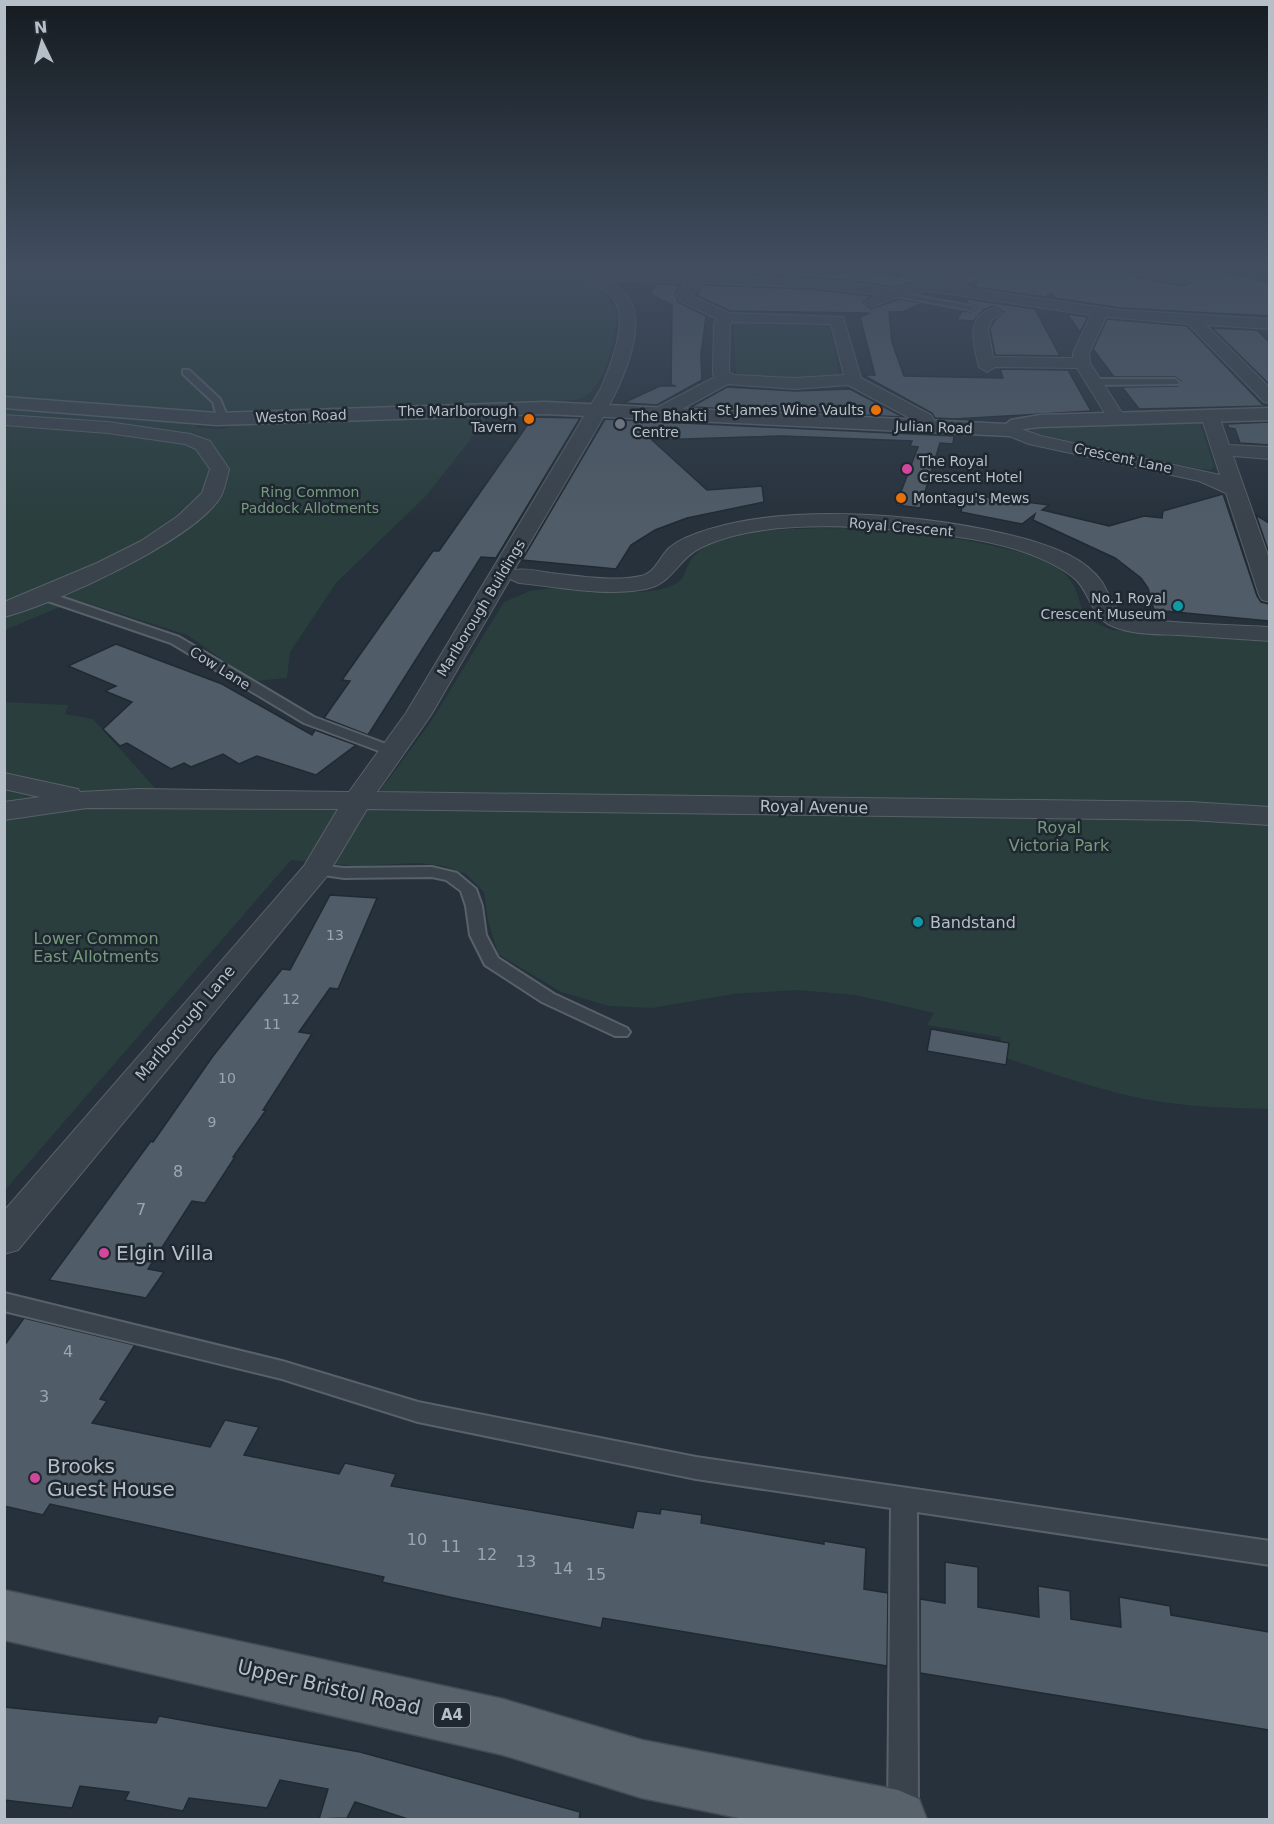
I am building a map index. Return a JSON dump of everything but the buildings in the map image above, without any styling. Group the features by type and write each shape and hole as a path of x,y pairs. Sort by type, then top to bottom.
{"main road":[{"name":"Upper Bristol Road","path":"4,1615 503,1727 642,1769 900,1820"}],"street":[{"name":"Marlborough Buildings","path":"357,801 418,715 597,411 619,365 621,355"},
{"path":"721,355 721,374 726,378 830,383 852,380 925,419 928,426"},
{"path":"852,355 854,378 852,380"},
{"path":"984,355 987,364 1082,363"},
{"path":"1081,355 1082,363 1117,419"},
{"path":"1222,355 1269,411"},
{"path":"662,415 664,411 726,378"},
{"name":"Weston Road","path":"4,402 220,419 512,408 597,411"},
{"name":"Julian Road","path":"597,411 1010,430 1018,424 1027,422 1210,416 1269,411"},
{"path":"1210,416 1269,595"},
{"path":"193,440 220,419"},
{"path":"4,420 140,432 193,440 207,450 219,466 219,480 198,509 149,546 112,566 4,610"},
{"name":"Crescent Lane","path":"1010,430 1036,440 1204,476 1220,481 1235,490"},
{"path":"1222,450 1269,453"},
{"path":"1244,519 1269,521"},
{"name":"Royal Crescent","path":"519,576 636,584 657,579 684,547 722,533 803,523 901,524 969,534 1053,556 1081,572 1091,581 1101,605 1110,616 1132,624 1269,634"},
{"path":"4,781 87,799"},
{"path":"4,812 87,799"},
{"name":"Royal Avenue","path":"87,799 1190,811 1269,816"},
{"name":"Marlborough Lane","path":"4,1239 316,870 357,801"}],"lane":[{"path":"186,372 217,401 221,413 220,419"},
{"path":"1093,382 1174,381"},
{"name":"Cow Lane","path":"43,595 175,640 309,720 392,751"},
{"path":"316,870 344,873 432,872 452,876 468,889 474,906 478,935 491,961 548,998 621,1032"},
{"path":"4,1302 282,1371 418,1412 696,1468 1269,1553"},
{"path":"900,1820 904,1499"}],"green space":[{"path":"5,355 609,355 606,367 594,388 586,396 576,400 308,413 221,413 5,396"},
{"path":"735,355 836,355 839,374 837,377 829,378 739,375 736,373"},
{"name":"Ring Common Paddock Allotments","path":"5,407 196,423 197,428 223,429 237,424 254,423 485,414 485,421 426,496 336,583 290,652 287,678 253,681 187,635 77,600 5,630"},
{"path":"1195,422 1200,424 1214,466 1211,470 1033,432 1033,429"},
{"name":"Royal Victoria Park","path":"821,528 887,530 930,535 973,541 1036,557 1052,564 1069,578 1083,610 1098,624 1113,630 1269,642 1269,1109 1175,1104 1109,1091 1006,1058 1000,1037 927,1025 934,1013 855,995 797,990 734,994 652,1008 609,1006 561,992 498,954 488,921 484,892 466,874 444,866 419,863 357,866 291,860 5,1190 5,702 69,705 65,714 93,719 155,788 377,795 430,723 504,602 530,591 552,588 643,592 660,589 677,583 684,575 691,559 712,543 758,531"}],"place":[{"name":"St James Wine Vaults","path":"876,410"},
{"name":"The Marlborough Tavern","path":"529,419"},
{"name":"The Bhakti Centre","path":"620,424"},
{"name":"The Royal Crescent Hotel","path":"907,469"},
{"name":"Montagu's Mews","path":"901,498"},
{"name":"No.1 Royal Crescent Museum","path":"1178,606"},
{"name":"Bandstand","path":"918,922"},
{"name":"Elgin Villa","path":"104,1253"},
{"name":"Brooks Guest House","path":"35,1478"}],"park label":[{"name":"Lower Common East Allotments","path":"96,947"}]}
